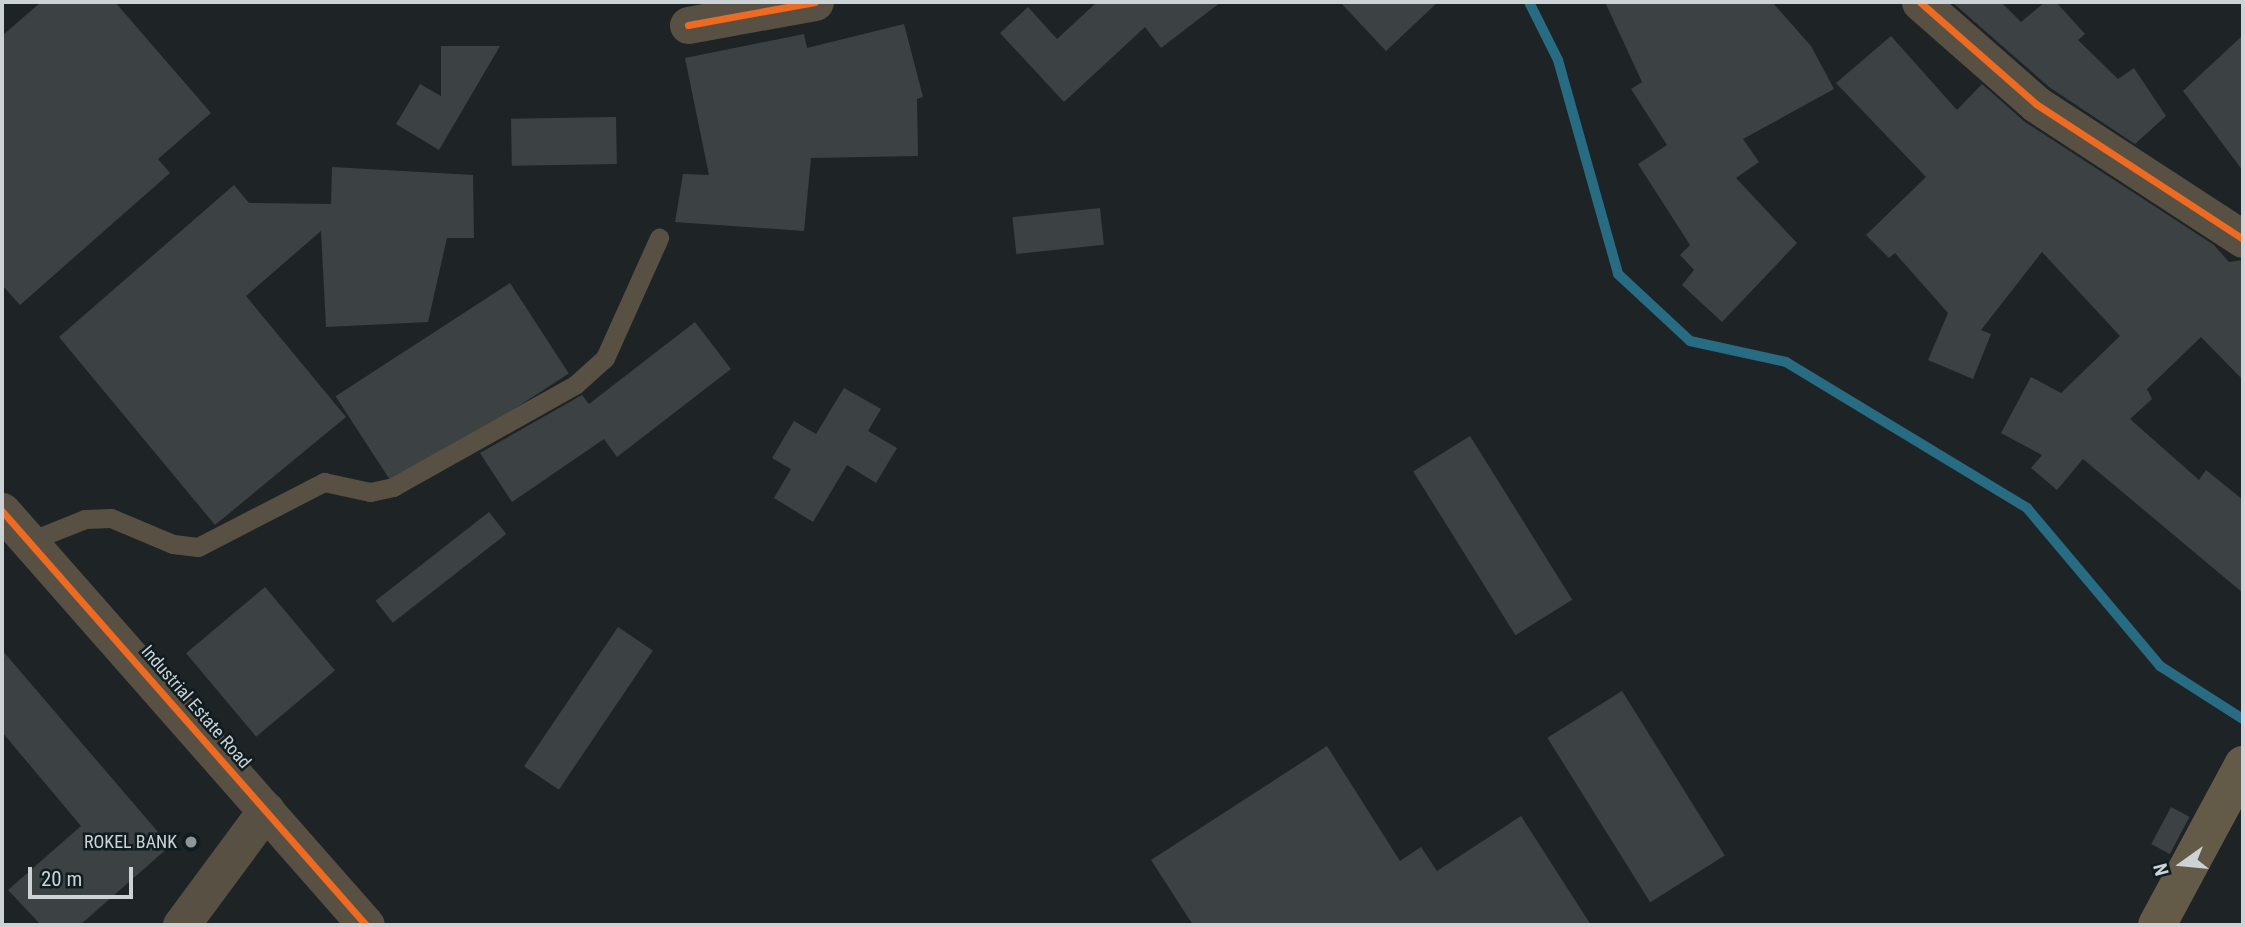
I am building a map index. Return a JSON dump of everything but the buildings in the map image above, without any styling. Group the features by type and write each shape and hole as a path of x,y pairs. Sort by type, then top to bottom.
{"main road":[{"path":"2157,925 2243,765"}],"street":[{"path":"688,25 815,2"},
{"path":"1920,2 2036,104 2243,239"},
{"name":"Industrial Estate Road","path":"2,511 366,925"},
{"path":"181,925 266,810"}],"lane":[{"path":"30,541 85,519 111,517 173,544 198,547 324,482 370,492 393,487 575,385 605,358 659,238"}],"waterway":[{"path":"1529,2 1558,60 1618,274 1690,341 1786,362 2027,508 2160,666 2243,719"}],"cycle path":[{"path":"688,25 815,2"},
{"path":"1920,2 2036,104 2243,239"},
{"path":"2,511 366,925"}],"place":[{"name":"ROKEL BANK","path":"191,842"}]}
